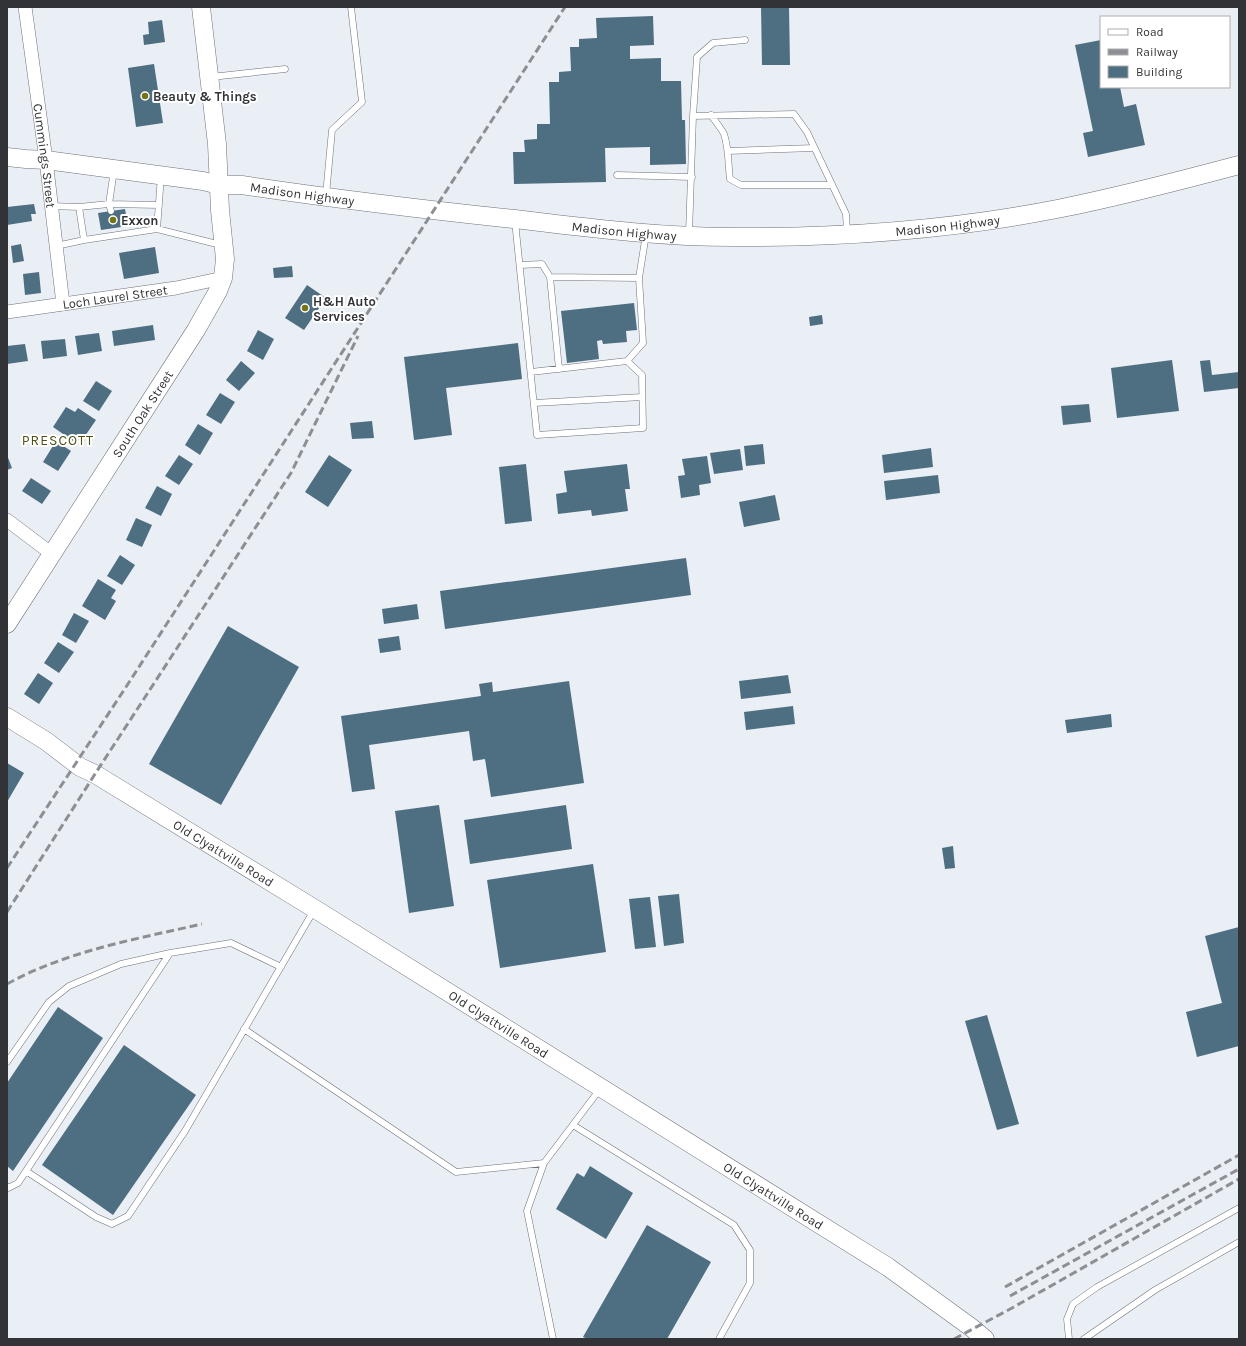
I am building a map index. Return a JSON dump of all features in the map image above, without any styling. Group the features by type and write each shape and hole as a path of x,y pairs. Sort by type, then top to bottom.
{"main road":[{"name":"South Oak Street","path":"7,624 196,330 218,291 223,278 225,268 224,245 217,144 201,7"},
{"name":"Madison Highway","path":"7,157 46,160 161,175 203,181 219,185 242,185 326,197 515,219 647,233 689,236 746,237 847,234 934,227 1055,209 1141,191 1239,165"},
{"name":"Old Clyattville Road","path":"7,717 46,741 80,767 95,774 315,909 888,1267 985,1339"}],"street":[{"name":"Cummings Street","path":"25,7 46,160 63,304"},
{"name":"Loch Laurel Street","path":"7,312 176,288 223,278"},
{"path":"7,520 52,554"}],"lane":[{"path":"326,197 332,130 362,102 351,7"},
{"path":"689,236 693,116 697,57 713,43 745,40"},
{"path":"209,78 285,69"},
{"path":"693,116 794,114 807,132 846,214 847,234"},
{"path":"711,115 724,133 728,151 730,180 741,186 832,184"},
{"path":"728,151 814,148"},
{"path":"111,211 109,204 114,169"},
{"path":"157,229 161,175"},
{"path":"617,175 692,177"},
{"path":"51,206 79,207 109,204 159,205"},
{"path":"79,207 84,240"},
{"path":"515,219 537,435 643,428 642,375 627,361"},
{"path":"114,228 116,235"},
{"path":"56,246 84,240 157,229 224,245"},
{"path":"531,372 627,361 643,343 639,278 647,233"},
{"path":"520,265 542,264 550,277 559,369"},
{"path":"550,277 639,278"},
{"path":"534,402 642,397"},
{"path":"26,1171 96,1217 112,1224 128,1216 185,1131 315,909"},
{"path":"7,1062 49,1002 69,986 121,964 170,953 231,943 281,967"},
{"path":"7,1187 8,1188 18,1183 170,953"},
{"path":"244,1030 456,1172 544,1163"},
{"path":"553,1339 526,1212 544,1163 601,1088"},
{"path":"572,1125 734,1225 750,1250 750,1283 719,1339"},
{"path":"1069,1339 1067,1319 1073,1304 1097,1287 1239,1208"},
{"path":"1084,1339 1155,1290 1239,1242"}],"building":[{"path":"761,7 789,7 790,65 762,65"},
{"path":"653,16 654,45 630,46 630,59 661,58 661,81 681,81 682,120 685,120 686,164 650,165 650,147 605,148 606,182 514,184 513,152 525,152 524,140 537,139 537,124 550,124 549,82 559,82 559,72 571,71 570,47 579,47 579,39 597,38 596,18"},
{"path":"162,20 165,42 144,45 143,35 149,34 148,22"},
{"path":"1100,40 1100,88 1120,88 1124,107 1136,104 1145,145 1088,157 1083,133 1093,131 1075,45"},
{"name":"Beauty & Things","path":"154,64 163,123 136,127 128,68"},
{"path":"34,204 36,214 31,214 32,221 7,225 7,207"},
{"name":"Exxon","path":"125,209 128,226 101,230 98,213"},
{"path":"21,244 24,261 13,263 11,246"},
{"path":"155,247 159,273 124,279 119,253"},
{"path":"292,266 293,277 274,278 273,268"},
{"path":"39,272 41,293 25,295 23,274"},
{"name":"H&H Auto Services","path":"307,285 326,298 304,330 285,318"},
{"path":"634,303 637,330 626,331 627,342 603,344 602,340 597,341 599,359 567,363 561,311"},
{"path":"822,315 823,324 810,326 809,317"},
{"path":"153,325 155,340 114,346 112,331"},
{"path":"258,330 274,339 263,360 247,351"},
{"path":"99,333 102,351 78,355 75,336"},
{"path":"65,339 67,356 43,359 41,341"},
{"path":"518,343 522,379 446,388 452,435 414,440 404,357"},
{"path":"25,344 28,361 7,364 7,346"},
{"path":"1172,360 1179,411 1117,418 1111,368"},
{"path":"1210,360 1212,375 1239,372 1239,388 1204,392 1200,361"},
{"path":"241,361 255,373 239,391 226,380"},
{"path":"96,381 112,391 99,411 83,401"},
{"path":"220,393 235,402 221,424 206,415"},
{"path":"1089,404 1091,422 1063,425 1061,406"},
{"path":"66,407 75,412 78,408 96,420 85,436 82,434 76,443 53,427"},
{"path":"372,421 374,438 352,439 350,423"},
{"path":"198,424 213,433 200,455 185,445"},
{"path":"56,441 71,451 58,471 43,462"},
{"path":"763,444 765,464 746,466 744,446"},
{"path":"931,448 933,467 884,473 882,455"},
{"path":"740,449 743,470 714,474 710,453"},
{"path":"7,455 12,468 7,470"},
{"path":"179,455 193,464 179,485 165,476"},
{"path":"329,455 352,470 328,507 305,492"},
{"path":"707,456 711,483 699,485 700,495 681,498 678,476 685,475 682,459"},
{"path":"526,464 532,521 505,524 499,467"},
{"path":"627,464 630,489 625,489 628,511 592,516 591,510 558,514 556,494 567,492 564,471"},
{"path":"938,475 940,493 886,500 884,481"},
{"path":"31,478 51,491 42,504 22,491"},
{"path":"157,486 172,494 161,516 145,508"},
{"path":"775,495 780,520 744,527 739,502"},
{"path":"136,518 152,525 142,547 126,540"},
{"path":"120,555 135,565 122,585 107,576"},
{"path":"686,558 691,595 445,629 440,591"},
{"path":"98,579 116,590 111,598 116,601 105,620 82,606"},
{"path":"417,604 419,619 384,624 382,609"},
{"path":"74,613 89,621 76,643 62,635"},
{"path":"228,626 299,667 221,805 149,764"},
{"path":"399,636 401,650 380,653 378,639"},
{"path":"58,642 74,652 59,673 44,663"},
{"path":"38,673 53,683 39,704 24,694"},
{"path":"788,675 791,693 741,699 739,681"},
{"path":"569,681 584,783 491,797 485,759 473,761 469,731 369,745 375,789 352,792 341,716 481,696 479,684 492,682 493,692"},
{"path":"793,706 795,724 746,730 744,712"},
{"path":"1111,714 1112,727 1067,733 1065,720"},
{"path":"7,763 24,773 7,802"},
{"path":"439,805 454,906 409,913 395,811"},
{"path":"566,805 572,849 470,864 464,820"},
{"path":"953,846 955,868 945,869 942,848"},
{"path":"593,864 606,952 500,968 487,880"},
{"path":"679,894 684,943 664,946 658,896"},
{"path":"650,897 656,947 635,949 629,899"},
{"path":"1239,927 1239,1046 1197,1057 1186,1012 1222,1003 1205,936"},
{"path":"58,1007 103,1038 13,1171 7,1166 7,1083"},
{"path":"987,1015 1019,1124 997,1130 965,1021"},
{"path":"124,1045 196,1095 113,1215 42,1165"},
{"path":"590,1166 633,1193 606,1239 556,1209 577,1173 584,1177"},
{"path":"647,1225 711,1262 667,1339 588,1339 583,1337"}],"railway":[{"path":"7,868 126,687 565,7"},
{"path":"7,912 291,473 358,336"},
{"path":"7,984 78,954 202,924"},
{"path":"1005,1287 1239,1155"},
{"path":"1010,1296 1239,1169"},
{"path":"954,1339 1012,1308 1239,1179"}],"place":[{"name":"Beauty & Things","path":"145,96"},
{"name":"Exxon","path":"113,220"},
{"name":"H&H Auto Services","path":"305,308"}],"district":[{"name":"PRESCOTT","path":"58,440"}]}
